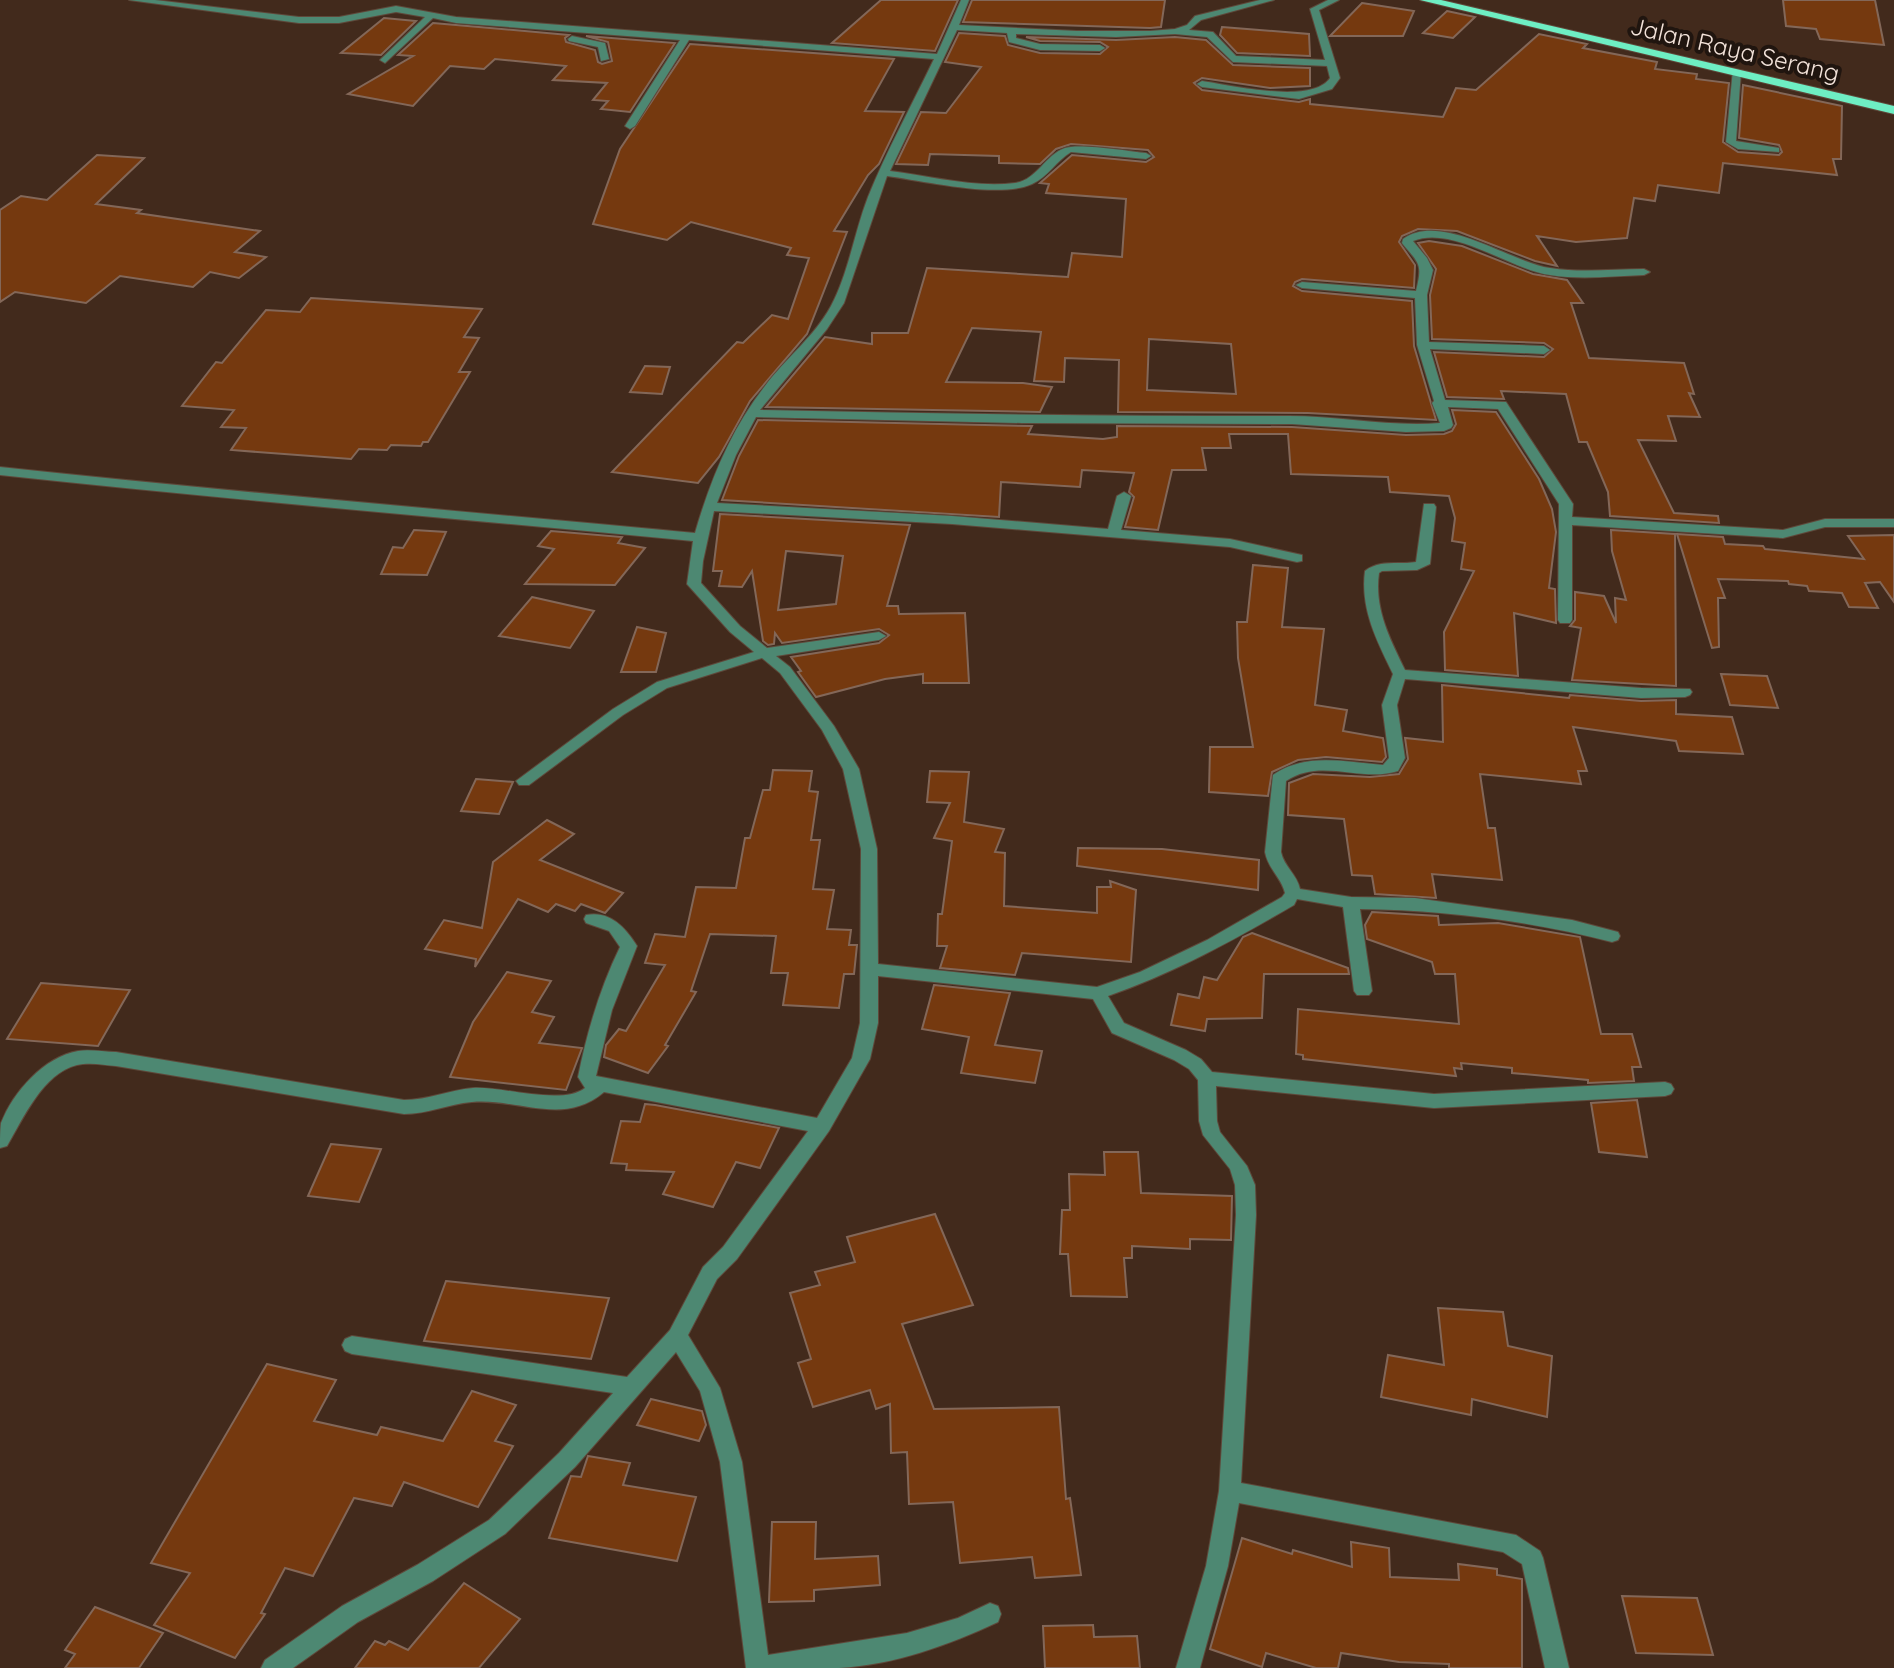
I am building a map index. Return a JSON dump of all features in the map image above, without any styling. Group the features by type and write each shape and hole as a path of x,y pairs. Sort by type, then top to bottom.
{"highway":[{"name":"Jalan Raya Serang","path":"1426,0 1894,110"}],"street":[{"path":"133,0 299,20 339,20 396,9 430,17 941,57"},
{"path":"273,1668 350,1614 425,1573 497,1527 567,1460 677,1336 710,1273 730,1253 822,1126 861,1059 869,1023 869,849 851,769 820,717 785,670 735,629 694,584 694,556 738,437 790,362 828,322 857,256 873,198 965,0"},
{"path":"1164,32 1190,27 1198,18 1270,0"},
{"path":"1202,84 1299,96 1329,87 1335,78 1314,9 1335,0"},
{"path":"385,60 430,17"},
{"path":"954,27 1011,32 1210,34 1233,59 1332,63"},
{"path":"566,28 558,36 596,42 602,45 604,59"},
{"path":"1011,32 1012,40 1025,45 1100,48"},
{"path":"630,126 686,38"},
{"path":"1736,71 1731,142 1738,146 1775,150"},
{"path":"884,173 984,185 1021,185 1031,182 1061,153 1070,149 1146,156"},
{"path":"752,413 909,418 1297,420 1444,427 1447,425 1423,345 1421,295 1427,270 1422,258 1407,243 1415,234 1499,253 1540,270 1644,272"},
{"path":"1302,285 1421,295"},
{"path":"1423,345 1544,350"},
{"path":"1438,403 1493,404 1506,409 1566,504 1565,620"},
{"path":"0,471 219,495 430,511 700,538"},
{"path":"1113,535 1124,496"},
{"path":"710,507 952,520 1230,543 1297,558"},
{"path":"1400,674 1379,630 1369,584 1372,571 1380,566 1417,568 1423,564 1429,507"},
{"path":"1566,521 1783,534 1825,523 1894,523"},
{"path":"524,781 618,712 662,685 764,653 879,636"},
{"path":"1400,674 1641,693 1685,692"},
{"path":"867,969 1098,993 1146,976 1213,944 1288,901 1293,893 1290,880 1275,864 1273,852 1278,779 1289,768 1312,765 1384,770 1393,767 1397,758 1388,702 1390,689 1400,674"},
{"path":"1293,893 1351,903 1415,904 1572,926 1612,936"},
{"path":"1351,903 1363,991"},
{"path":"592,919 615,927 629,946 596,1032 587,1077 589,1082 822,1126"},
{"path":"1098,993 1118,1028 1180,1055 1195,1064 1207,1078 1208,1121 1212,1135 1238,1166 1245,1185 1230,1491 1217,1566 1188,1668"},
{"path":"0,1141 7,1120 51,1069 78,1058 116,1059 404,1107 424,1107 472,1095 571,1103 586,1097 599,1086"},
{"path":"1207,1078 1434,1101 1665,1089"},
{"path":"677,1336 710,1388 731,1462 758,1668 930,1641 958,1632 990,1614"},
{"path":"352,1345 633,1387"},
{"path":"1230,1491 1508,1542 1532,1558 1557,1668"}],"building":[{"path":"881,0 958,0 935,51 832,43"},
{"path":"972,0 1165,0 1161,27 1150,28 963,22"},
{"path":"1783,0 1875,0 1884,45 1820,39 1816,29 1786,26"},
{"path":"1362,3 1414,11 1403,36 1330,36"},
{"path":"1447,11 1475,17 1453,38 1423,33"},
{"path":"384,18 416,21 381,55 341,53"},
{"path":"433,23 569,35 565,38 566,42 595,50 598,62 602,64 612,61 608,42 586,36 675,43 630,112 601,109 608,101 593,100 607,83 553,80 566,66 495,59 484,69 450,66 413,106 348,94 413,56 398,55"},
{"path":"1222,27 1309,34 1310,56 1237,53 1220,35"},
{"path":"959,33 1005,36 1008,45 1040,53 1100,54 1108,47 1100,42 1040,41 1026,37 1116,40 1175,37 1206,40 1233,65 1310,68 1310,86 1270,88 1202,78 1194,83 1202,90 1299,102 1310,99 1310,104 1443,117 1456,88 1476,90 1539,34 1587,44 1583,48 1657,62 1655,69 1697,74 1696,79 1729,83 1723,142 1738,152 1779,155 1782,152 1779,145 1739,138 1743,85 1842,106 1841,159 1833,159 1837,175 1723,163 1719,193 1658,185 1655,201 1634,198 1627,238 1576,242 1537,236 1557,266 1535,261 1457,231 1418,229 1402,236 1399,242 1415,265 1414,288 1302,279 1295,282 1293,286 1302,291 1412,301 1414,346 1436,420 1308,413 1118,412 1119,360 1065,358 1064,382 1034,381 1041,332 972,328 946,382 1023,383 1052,387 1040,412 766,407 825,337 872,344 872,333 908,333 927,268 1068,277 1072,253 1122,257 1126,199 1046,193 1049,184 1040,183 1072,155 1146,162 1154,157 1148,150 1071,144 1056,149 1040,164 999,163 999,156 930,154 928,165 896,164 921,112 946,113 981,67 945,62","holes":["1149,339 1231,344 1236,394 1147,390"]},
{"path":"690,44 894,59 865,111 904,112 879,164 868,175 834,231 847,232 807,334 750,401 719,457 698,483 612,472 737,342 743,343 772,315 788,319 809,258 787,255 791,248 691,222 667,240 593,224 620,149"},
{"path":"97,155 144,158 96,204 260,231 235,252 266,257 239,278 210,272 193,287 120,276 86,303 15,292 0,302 0,210 21,196 47,200"},
{"path":"1429,241 1462,246 1533,274 1567,280 1583,303 1571,303 1589,358 1684,363 1694,394 1689,393 1700,417 1668,416 1676,441 1638,440 1674,513 1718,516 1719,523 1610,516 1608,492 1587,442 1579,442 1566,394 1501,391 1504,399 1447,397 1434,352 1544,357 1553,349 1544,343 1432,339 1430,295 1436,269 1418,243"},
{"path":"311,298 482,309 464,337 479,338 459,372 470,372 428,442 423,442 421,446 391,445 387,450 359,449 351,459 231,450 246,428 221,427 234,410 182,406 216,362 222,363 266,310 300,312"},
{"path":"645,366 670,367 662,394 630,392"},
{"path":"1452,410 1496,412 1539,479 1552,509 1556,532 1549,588 1555,589 1556,623 1514,613 1518,676 1445,670 1444,632 1474,571 1461,569 1465,543 1452,541 1455,518 1449,496 1390,492 1388,477 1291,474 1288,434 1229,434 1231,448 1202,448 1206,470 1172,470 1158,530 1125,527 1134,497 1129,492 1134,473 1082,470 1080,487 1001,482 999,517 722,500 739,456 758,420 1032,426 1028,434 1103,439 1117,437 1117,426 1292,427 1406,435 1452,431 1456,424"},
{"path":"720,514 910,525 887,606 898,606 899,614 965,613 969,683 923,683 923,674 885,679 816,697 791,657 879,643 889,635 879,629 782,643 775,633 774,644 768,645 763,641 752,571 742,587 719,586 722,571 713,571","holes":["786,551 843,556 836,604 778,610"]},
{"path":"414,530 446,532 427,575 381,574 393,547 403,548"},
{"path":"1611,530 1675,534 1676,686 1572,680 1581,628 1570,626 1575,620 1575,592 1604,596 1616,623 1615,598 1626,600 1612,551"},
{"path":"551,531 622,537 618,543 645,548 615,585 525,584 554,549 538,546"},
{"path":"1677,534 1723,537 1725,544 1864,559 1848,536 1894,535 1894,602 1880,582 1865,583 1878,608 1849,607 1842,593 1809,591 1807,586 1789,584 1788,581 1718,579 1725,598 1718,598 1719,647 1712,648"},
{"path":"1253,565 1288,568 1282,627 1324,629 1315,705 1347,710 1343,731 1383,738 1386,757 1382,762 1326,757 1298,760 1272,772 1268,796 1209,792 1210,747 1253,747 1238,658 1237,622 1247,622"},
{"path":"532,597 594,611 570,648 499,636"},
{"path":"637,627 666,633 656,672 621,672"},
{"path":"1721,674 1767,676 1778,708 1730,705"},
{"path":"1442,685 1569,698 1570,695 1641,701 1676,700 1676,714 1732,717 1743,754 1679,751 1676,741 1573,727 1587,771 1578,771 1581,784 1480,774 1488,828 1495,828 1502,880 1432,874 1436,898 1375,894 1372,876 1352,875 1344,819 1288,815 1289,783 1313,774 1370,777 1399,774 1408,759 1405,738 1443,742"},
{"path":"773,770 812,771 809,791 818,792 811,840 820,840 813,889 834,890 827,929 851,930 849,945 857,945 854,974 844,974 839,1008 783,1005 788,973 771,973 776,936 710,934 691,991 696,992 665,1045 668,1046 648,1073 604,1057 606,1045 619,1029 626,1031 665,965 645,963 655,934 685,937 696,887 736,888 745,838 750,838 763,790 770,790"},
{"path":"930,771 969,772 964,822 1004,829 995,852 1005,853 1004,906 1097,913 1097,887 1111,887 1110,881 1136,890 1131,962 1022,953 1015,975 940,968 947,946 937,946 938,914 942,914 952,841 934,838 950,803 927,802"},
{"path":"476,779 513,782 499,814 461,811"},
{"path":"547,820 574,834 540,860 623,893 605,913 581,904 575,911 556,904 548,912 518,899 475,967 476,959 425,949 444,920 482,928 493,862"},
{"path":"1078,848 1162,849 1259,860 1258,890 1077,866"},
{"path":"1372,912 1438,916 1439,925 1498,923 1580,937 1601,1034 1632,1034 1641,1067 1632,1067 1634,1081 1588,1083 1588,1080 1512,1073 1512,1068 1461,1063 1462,1069 1454,1068 1456,1076 1303,1059 1303,1055 1296,1054 1298,1009 1459,1024 1455,974 1435,974 1432,962 1367,939 1365,925"},
{"path":"1252,933 1348,968 1349,974 1264,974 1262,1018 1207,1019 1205,1031 1171,1025 1178,994 1199,998 1204,977 1217,980 1243,937"},
{"path":"507,972 551,981 532,1012 554,1017 539,1043 582,1048 566,1090 450,1077 473,1022"},
{"path":"41,983 130,990 98,1046 7,1039"},
{"path":"934,985 1010,993 995,1045 1042,1051 1035,1083 961,1073 969,1037 922,1029"},
{"path":"1637,1100 1647,1157 1599,1152 1591,1103"},
{"path":"645,1104 779,1128 760,1168 736,1162 713,1207 663,1194 674,1172 626,1170 627,1164 611,1163 621,1121 640,1122"},
{"path":"331,1144 381,1149 359,1202 308,1196"},
{"path":"1104,1152 1138,1152 1141,1193 1232,1196 1231,1240 1190,1239 1190,1249 1132,1246 1132,1258 1124,1258 1127,1297 1071,1296 1068,1254 1060,1254 1062,1210 1070,1210 1069,1174 1105,1175"},
{"path":"935,1214 973,1305 902,1324 934,1409 1059,1407 1066,1499 1070,1498 1081,1575 1035,1578 1032,1557 960,1563 953,1502 909,1504 907,1452 891,1453 890,1404 876,1409 870,1390 813,1407 798,1363 811,1359 790,1293 820,1285 815,1272 855,1262 847,1237"},
{"path":"446,1281 609,1298 591,1359 424,1341"},
{"path":"1438,1308 1503,1312 1508,1346 1552,1356 1547,1417 1472,1399 1471,1415 1381,1397 1388,1355 1444,1365"},
{"path":"267,1364 336,1380 314,1421 377,1435 381,1427 443,1441 472,1391 516,1405 495,1441 513,1446 478,1507 404,1482 392,1506 354,1498 313,1576 285,1568 261,1613 265,1614 235,1658 154,1625 190,1573 151,1563"},
{"path":"651,1399 702,1411 706,1425 699,1441 637,1425"},
{"path":"588,1456 630,1463 623,1485 696,1497 677,1561 549,1538 571,1476 581,1477"},
{"path":"772,1522 816,1522 815,1559 878,1556 880,1585 814,1590 814,1601 769,1602"},
{"path":"1242,1538 1292,1554 1293,1550 1352,1567 1351,1542 1389,1548 1390,1577 1459,1580 1458,1564 1497,1569 1497,1575 1522,1579 1522,1668 1449,1668 1449,1664 1399,1662 1341,1653 1338,1668 1316,1668 1266,1653 1262,1667 1210,1649"},
{"path":"464,1583 520,1619 479,1668 355,1668 375,1641 385,1645 389,1641 408,1650"},
{"path":"1622,1596 1697,1598 1713,1655 1636,1653"},
{"path":"95,1607 163,1633 139,1668 65,1668 75,1654 65,1650"},
{"path":"1093,1625 1094,1637 1137,1636 1140,1668 1045,1668 1043,1626"}]}
